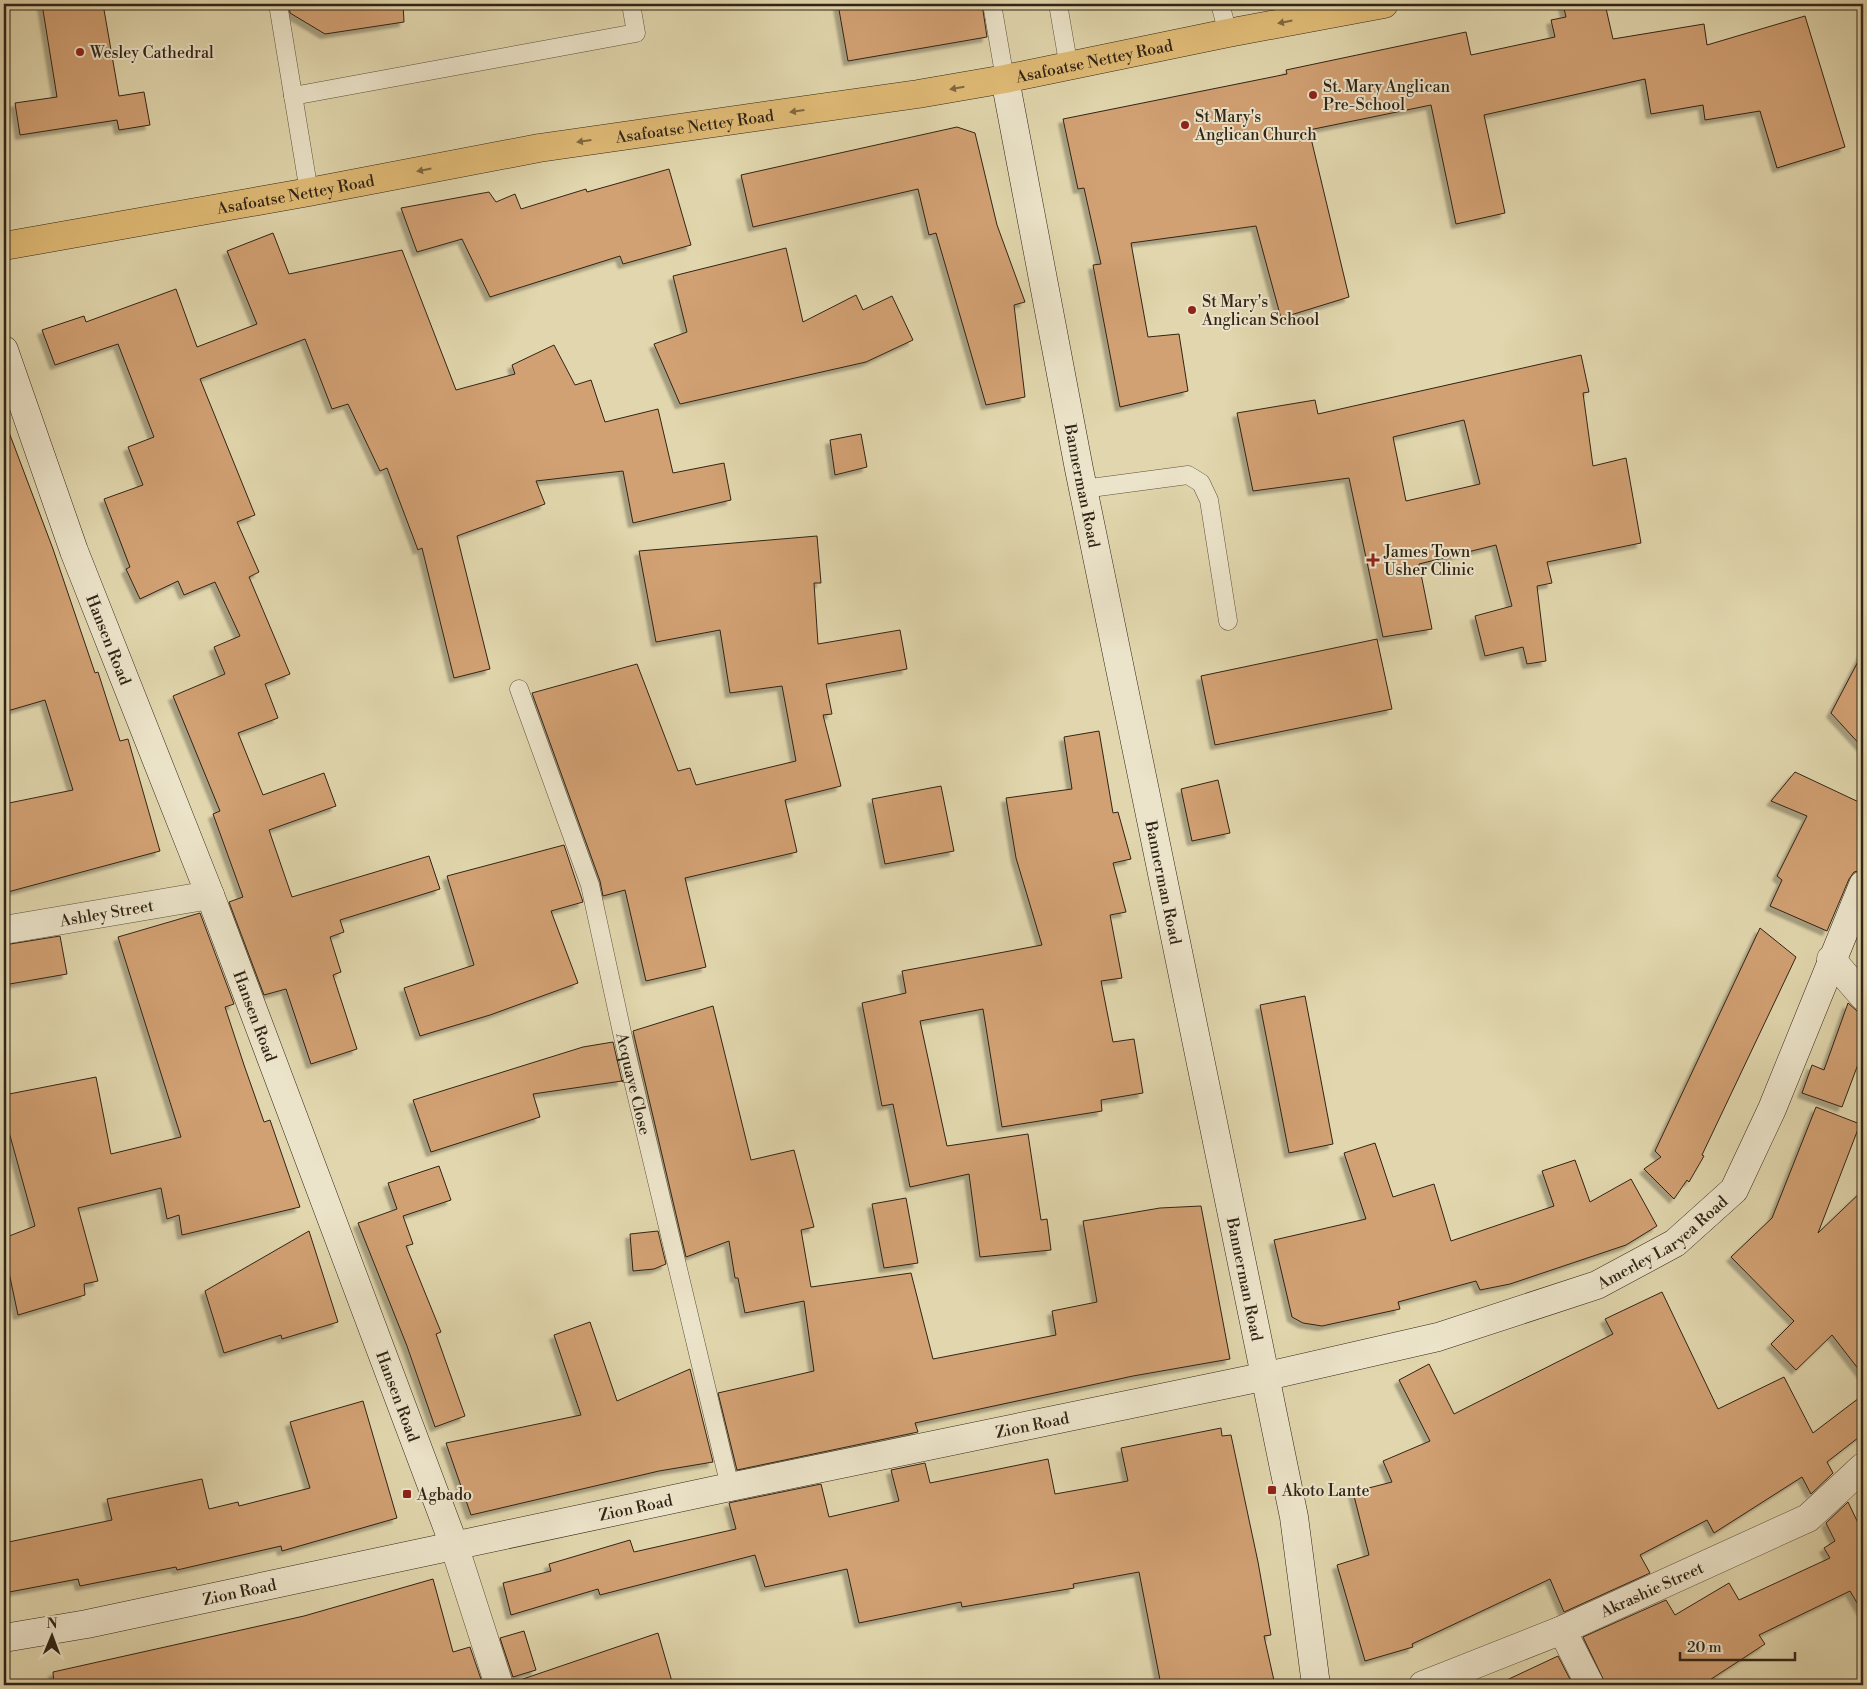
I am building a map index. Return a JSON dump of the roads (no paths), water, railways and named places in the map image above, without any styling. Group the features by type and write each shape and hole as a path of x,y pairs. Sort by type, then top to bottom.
{"main road":[{"name":"Asafoatse Nettey Road","path":"4,246 310,192 539,148 918,94 1069,68 1228,33 1384,4"}],"street":[{"name":"Bannerman Road","path":"1006,79 1083,489 1267,1376 1294,1517 1316,1685"},
{"name":"Hansen Road","path":"4,350 74,551 210,895 454,1545 499,1685"},
{"name":"Amerley Laryea Road","path":"1267,1376 1438,1337 1598,1285 1675,1243 1734,1190 1772,1109 1863,885"},
{"name":"Ashley Street","path":"4,930 210,895"},
{"path":"1832,959 1863,996"},
{"name":"Zion Road","path":"4,1638 87,1624 454,1545 1267,1376"},
{"name":"Akrashie Street","path":"1423,1685 1562,1630 1808,1518 1863,1467"},
{"path":"1562,1630 1590,1685"}],"lane":[{"path":"278,4 310,192"},
{"path":"293,96 636,33 631,4"},
{"path":"992,4 1006,79"},
{"path":"1058,4 1069,68"},
{"path":"1220,4 1228,33"},
{"path":"1083,489 1188,475 1201,483 1209,500 1228,621"},
{"name":"Acquaye Close","path":"519,689 590,885 626,1051 730,1487"}],"place":[{"name":"Wesley Cathedral","path":"80,52"},
{"name":"St. Mary Anglican Pre-School","path":"1313,95"},
{"name":"St Mary's Anglican Church","path":"1185,125"},
{"name":"St Mary's Anglican School","path":"1192,310"},
{"name":"James Town Usher Clinic","path":"1373,560"},
{"name":"Akoto Lante","path":"1272,1490"},
{"name":"Agbado","path":"407,1494"}]}
